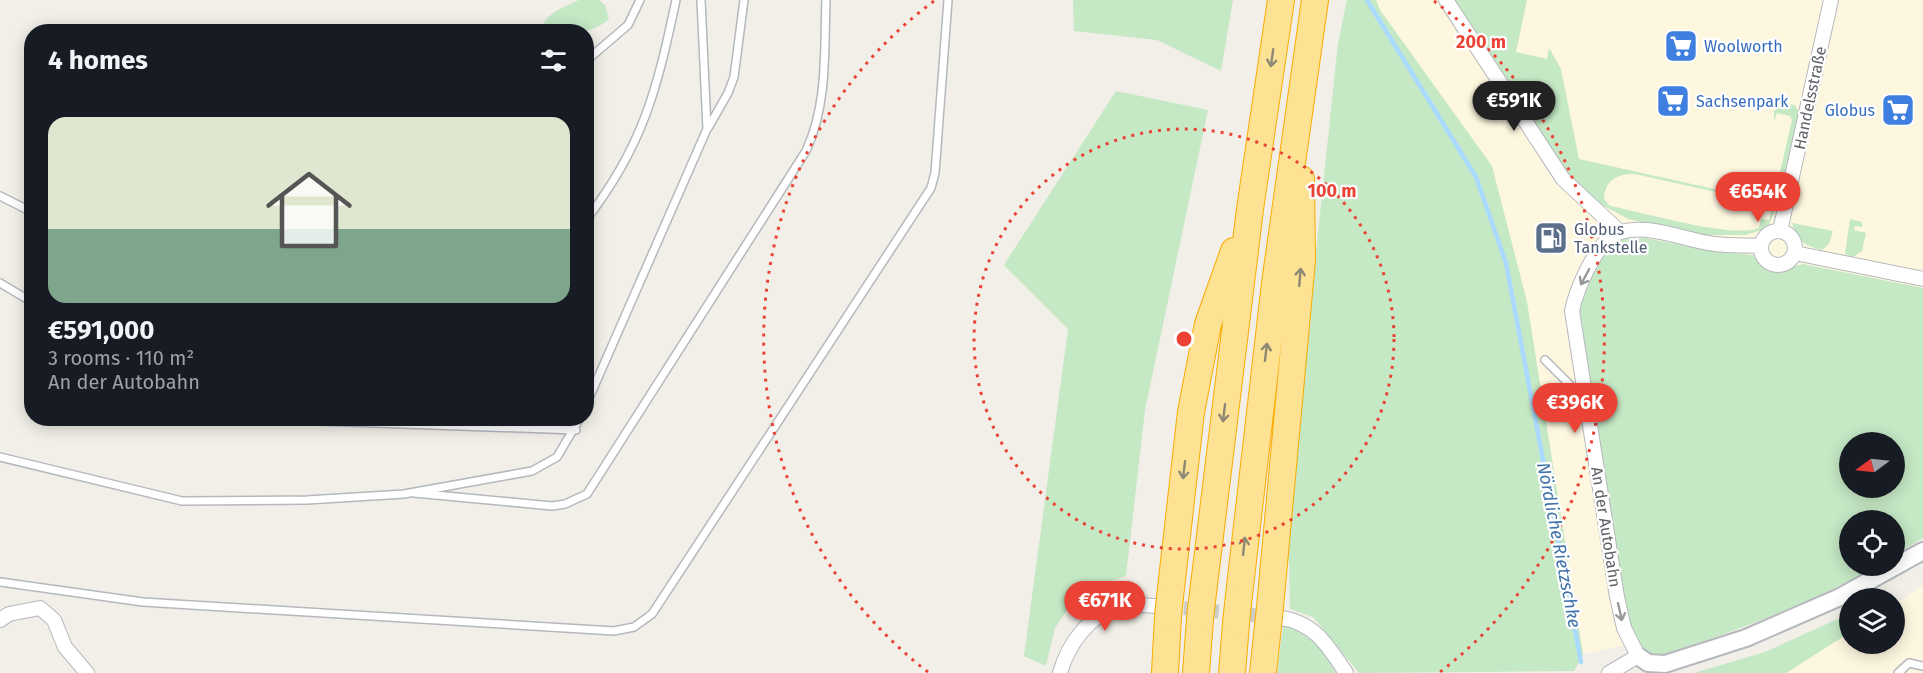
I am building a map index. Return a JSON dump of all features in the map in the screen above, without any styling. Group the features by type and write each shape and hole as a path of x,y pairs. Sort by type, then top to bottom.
{"highway":[{"path":"1196,673 1201,610 1250,209 1281,0"},
{"path":"1232,673 1249,493 1314,0"},
{"path":"1263,673 1273,617 1302,260 1299,104"},
{"path":"1151,673 1166,613 1191,412 1208,324 1250,209"},
{"path":"1166,613 1166,673"}],"street":[{"path":"1446,0 1563,179 1620,232 1637,230 1713,244 1761,246"},
{"name":"Handelsstraße","path":"1780,231 1831,0"},
{"path":"1780,231 1791,238 1795,253 1788,262 1777,266 1764,258 1761,246 1770,233 1780,231"},
{"name":"An der Autobahn","path":"1620,232 1609,237 1601,247 1575,295 1572,310 1621,616 1638,656"},
{"path":"1795,253 1923,279"},
{"path":"1609,673 1638,656 1656,664 1675,662 1797,618 1923,551"},
{"path":"1060,673 1065,655 1079,634 1098,617 1121,606 1166,613"},
{"path":"0,620 9,614 40,608 54,620 65,647 87,673"},
{"path":"1273,617 1309,627 1320,636 1346,673"}],"lane":[{"path":"594,54 628,25 640,0"},
{"path":"594,208 628,159 645,123 664,59 676,0"},
{"path":"701,0 708,129"},
{"path":"594,387 708,129 728,93 734,77 744,0"},
{"path":"414,493 552,506 565,504 587,494 806,151 817,127 822,100 826,0"},
{"path":"0,582 143,602 614,631 634,627 652,614 931,188 935,173 948,0"},
{"path":"0,196 24,208"},
{"path":"0,283 24,297"},
{"path":"1545,360 1570,385"},
{"path":"463,426 576,430"},
{"path":"0,458 182,501 307,500 414,493 532,471 557,458 577,426"},
{"path":"1898,673 1909,663 1923,666"}],"shaded area":[{"name":"Sachsenpark","path":"1376,0 1923,0 1923,522 1905,522 1905,510 1839,510 1839,567 1639,642 1583,654 1527,302 1492,166 1380,10"},
{"path":"1923,585 1923,673 1786,673 1839,639 1839,654 1905,654 1905,597"}],"green space":[{"path":"579,0 599,0 605,5 609,19 594,28 594,24 544,24 546,19 561,8"},
{"path":"1073,0 1233,0 1221,71 1157,40 1074,31"},
{"path":"1347,0 1376,0 1380,10 1492,166 1527,302 1583,654 1574,671 1359,673 1313,617 1290,609 1288,517 1338,43"},
{"path":"1452,0 1527,0 1516,52 1547,59 1549,48 1561,69 1579,159 1741,195 1733,200 1734,196 1629,174 1614,179 1607,187 1604,199 1610,206 1729,230 1759,228 1761,219 1769,220 1792,120 1790,116 1777,113 1774,122 1774,111 1783,104 1795,105 1800,114 1785,181 1769,225 1765,229 1745,235 1699,235 1628,219 1593,200 1567,173"},
{"path":"1116,91 1208,110 1145,410 1126,576 1080,591 1055,628 1046,666 1024,656 1068,329 1004,265"},
{"path":"1850,219 1862,222 1862,227 1855,226 1854,230 1866,233 1862,251 1853,257 1845,254"},
{"path":"1792,223 1833,231 1829,244 1822,250 1811,247 1799,238"},
{"path":"1626,238 1645,238 1713,251 1753,255 1771,268 1781,269 1803,264 1923,288 1923,538 1905,549 1905,510 1839,510 1839,576 1858,576 1772,616 1662,655 1648,653 1638,642 1627,614 1579,312 1589,280 1609,250"},
{"path":"1839,619 1839,639 1786,673 1694,673 1765,652"},
{"path":"1283,625 1309,636 1326,656 1336,673 1277,673"}],"waterway":[{"name":"Nördliche Rietzschke","path":"1367,0 1476,177 1506,263 1581,662"}],"tunnel":[{"path":"1163,606 1272,617"}],"place":[{"name":"Woolworth","path":"1681,46"},
{"name":"Sachsenpark","path":"1673,101"},
{"name":"Globus","path":"1898,110"},
{"name":"Globus Tankstelle","path":"1551,238"}]}
